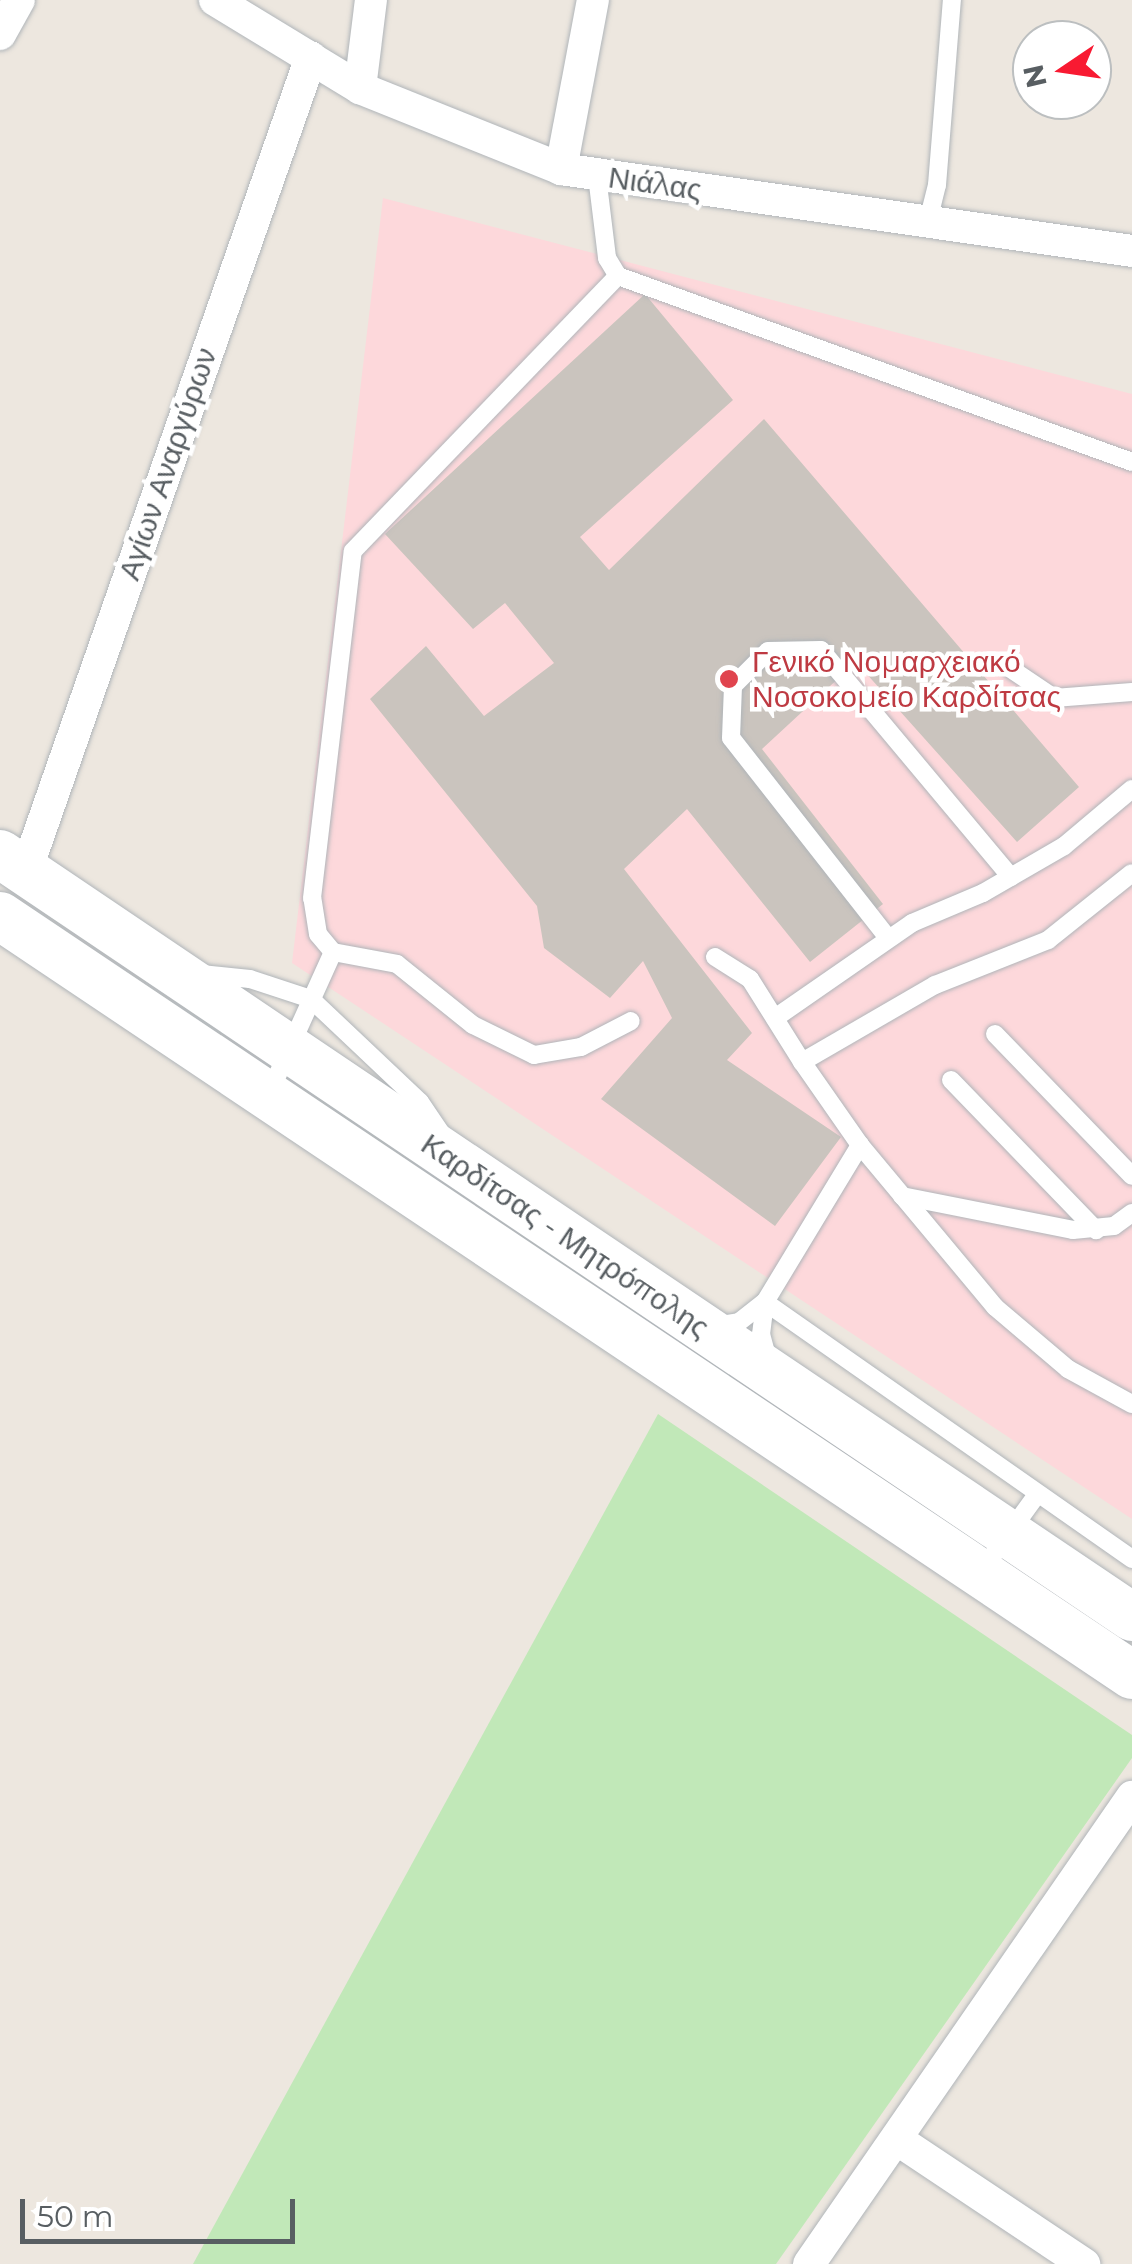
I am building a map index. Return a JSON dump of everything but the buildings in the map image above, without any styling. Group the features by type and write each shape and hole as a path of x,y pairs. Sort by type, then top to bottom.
{"main road":[{"name":"Καρδίτσας - Μητρόπολης","path":"13,863 1132,1617"},
{"name":"Καρδίτσας - Μητρόπολης","path":"0,916 266,1100 980,1574 1061,1570"},
{"name":"Καρδίτσας - Μητρόπολης","path":"1061,1570 1132,1674"}],"street":[{"path":"0,34 19,0"},
{"name":"Νιάλας","path":"215,0 360,88 561,168 1132,251"},
{"path":"360,88 371,0"},
{"path":"561,168 593,0"},
{"name":"Αγίων Αναργύρων","path":"13,863 311,57"},
{"path":"809,2264 1132,1796"},
{"path":"898,2140 1084,2264"}],"lane":[{"path":"928,220 938,185 952,0"},
{"path":"597,176 608,258 618,276 1132,462"},
{"path":"618,276 353,552 312,898 318,934 333,952 397,964 473,1025 534,1056 581,1047 631,1021"},
{"path":"888,938 732,738 732,686 768,650 821,650 1011,878"},
{"path":"1011,669 1054,698 1132,692"},
{"path":"774,1018 888,938 1011,878 1064,846 1132,789"},
{"path":"802,1062 936,985 1048,940 1132,873"},
{"path":"266,1100 333,952"},
{"path":"714,957 738,967 860,1145 995,1307 1068,1369 1132,1404"},
{"path":"178,971 250,979 311,999 420,1102 456,1163"},
{"path":"995,1034 1132,1176"},
{"path":"950,1080 1096,1230"},
{"path":"702,1328 739,1322 764,1302 860,1145"},
{"path":"902,1196 1096,1230 1132,1214"},
{"path":"764,1302 761,1334 774,1376"},
{"path":"764,1302 1036,1496 1061,1570 1132,1559"},
{"path":"980,1574 1036,1496"}],"shaded area":[{"name":"Γενικό Νομαρχειακό Νοσοκομείο Καρδίτσας","path":"383,198 1132,394 1132,1519 292,963"}],"green space":[{"path":"658,1414 1132,1735 1132,1758 776,2264 193,2264"}],"place":[{"name":"Γενικό Νομαρχειακό Νοσοκομείο Καρδίτσας","path":"729,679"}]}
